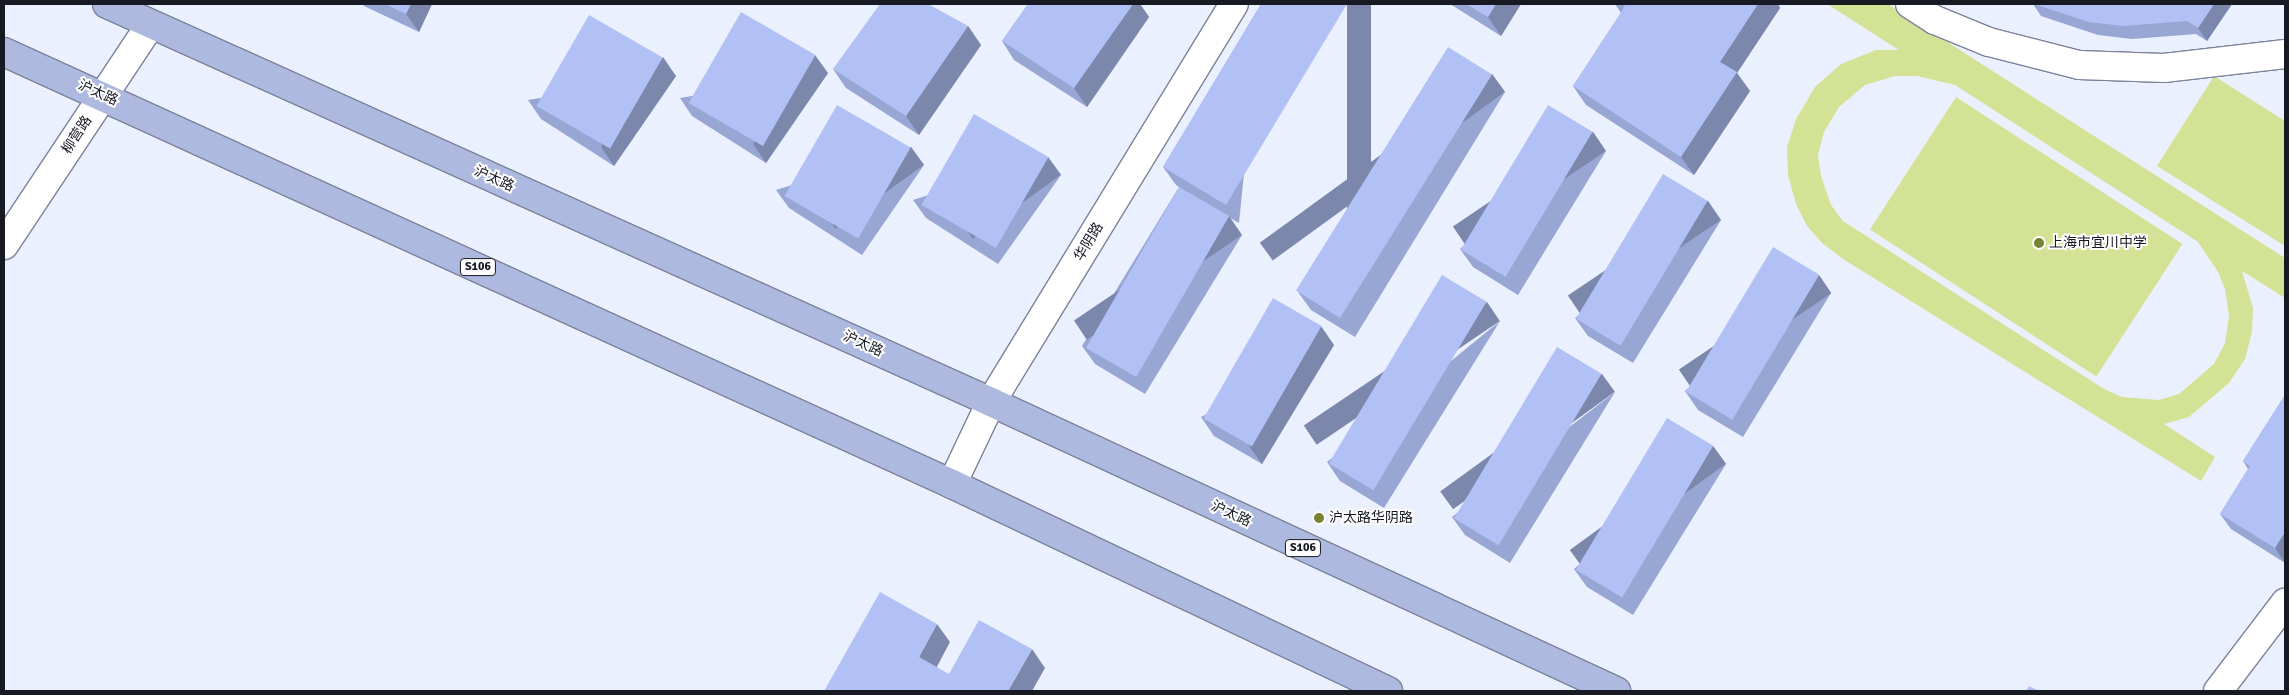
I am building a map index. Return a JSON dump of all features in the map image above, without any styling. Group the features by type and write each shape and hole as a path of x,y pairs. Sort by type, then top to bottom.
{"main road":[{"name":"沪太路","path":"107,4 991,402 1616,691"},
{"name":"沪太路","path":"4,52 103,95 952,484 1388,691"}],"street":[{"name":"华阴路","path":"952,484 991,402 1234,4"},
{"path":"1910,4 1935,20 1989,42 2079,65 2164,68 2285,54"},
{"name":"柳营路","path":"4,245 150,24"},
{"path":"2218,691 2285,603"}],"green space":[{"path":"1827,4 1888,4 2285,258 2285,298 2242,271 2253,308 2252,332 2245,359 2229,383 2189,417 2164,424 2215,457 2201,481 1843,259 1822,243 1807,226 1796,204 1788,175 1787,147 1796,119 1815,87 1841,64 1876,50 1899,50","holes":["1895,76 1917,76 1955,85 2198,242 2218,272 2225,289 2229,316 2225,343 2214,364 2179,394 2159,400 2122,397 2104,389 1843,221 1831,205 1821,176 1818,155 1824,132 1839,107 1865,85"]},
{"path":"2214,76 2285,121 2285,246 2157,166"},
{"path":"1956,97 2182,244 2096,377 1870,230"}],"building":[{"path":"385,4 411,4 406,14"},
{"path":"880,4 928,4 968,26 906,116 833,69"},
{"path":"1028,4 1133,4 1074,88 1002,41"},
{"path":"1261,4 1347,4 1226,205 1163,167"},
{"path":"1466,4 1496,4 1488,17"},
{"path":"1621,4 1758,4 1720,62 1737,72 1681,157 1573,86 1625,6"},
{"path":"2034,4 2214,4 2198,28 2187,21 2123,26 2089,22"},
{"path":"741,12 815,55 763,146 688,103"},
{"path":"589,15 663,58 610,148 536,106"},
{"path":"1448,47 1492,75 1340,318 1296,290"},
{"path":"837,105 911,148 858,238 784,196"},
{"path":"1548,105 1593,132 1506,277 1461,250"},
{"path":"974,114 1048,157 996,248 922,205"},
{"path":"1663,174 1708,201 1621,346 1576,319"},
{"path":"1179,187 1229,216 1136,377 1086,348"},
{"path":"1773,247 1819,275 1732,420 1686,392"},
{"path":"1442,275 1487,302 1373,490 1329,464"},
{"path":"1273,298 1321,326 1252,446 1204,418"},
{"path":"1557,347 1602,374 1499,545 1454,518"},
{"path":"2285,395 2285,532 2275,548 2220,514 2250,466 2243,461"},
{"path":"1667,418 1713,446 1622,598 1576,570"},
{"path":"880,592 937,624 919,657 949,674 979,620 1032,649 1008,691 824,691"},
{"path":"2029,686 2039,691 2026,691"}],"place":[{"name":"上海市宜川中学","path":"2039,243"},
{"name":"沪太路华阴路","path":"1319,518"}]}
